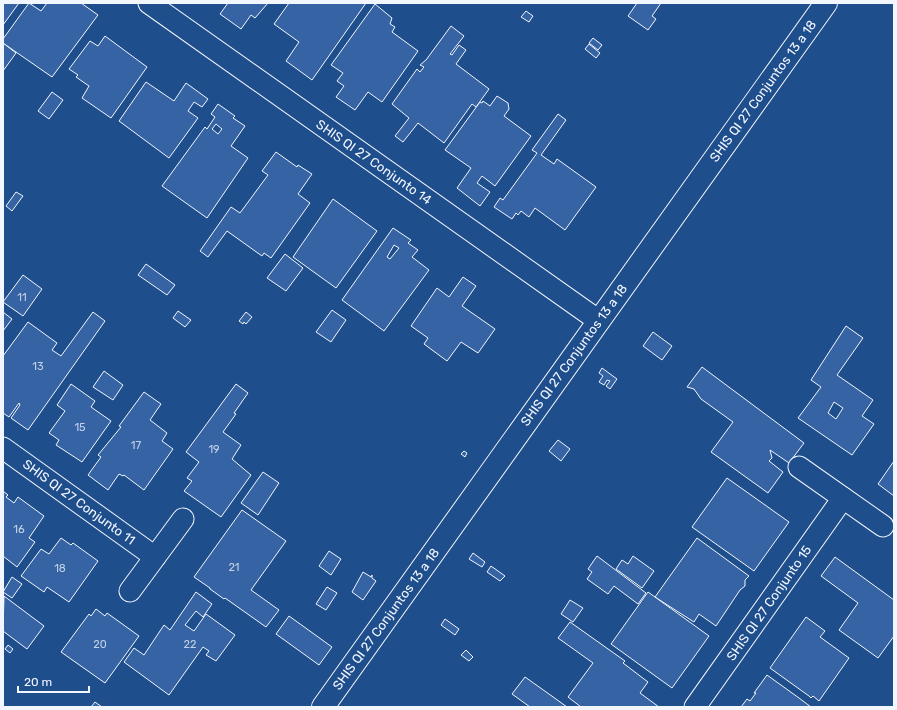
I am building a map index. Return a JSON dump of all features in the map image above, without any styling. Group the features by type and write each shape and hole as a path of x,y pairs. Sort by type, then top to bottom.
{"street":[{"name":"SHIS QI 27 Conjunto 14","path":"149,3 599,321"},
{"name":"SHIS QI 27 Conjuntos 13 a 18","path":"323,707 826,3"},
{"name":"SHIS QI 27 Conjunto 11","path":"3,448 155,557"},
{"path":"799,468 883,526"},
{"name":"SHIS QI 27 Conjunto 15","path":"695,707 843,498"},
{"path":"130,591 183,519"}],"building":[{"path":"3,3 19,3 3,25"},
{"path":"29,3 41,11 47,3 81,3 98,15 52,77 3,43 3,39"},
{"path":"228,3 268,3 255,18 251,15 241,29 220,14"},
{"path":"289,3 366,3 312,80 286,61 299,42 274,24"},
{"path":"637,3 661,3 652,16 656,19 648,30 628,16"},
{"path":"375,4 392,18 390,24 395,27 392,32 418,51 382,102 368,92 355,110 336,97 344,86 337,81 343,73 331,65"},
{"path":"526,11 533,16 529,22 521,17"},
{"path":"451,26 464,36 450,54 452,55 459,45 466,50 456,64 489,89 476,107 472,104 444,143 418,123 403,142 395,136 409,118 392,104 417,69 420,72 424,67 420,65 426,60"},
{"path":"105,36 147,67 111,118 82,98 89,86 76,77 78,75 69,69 90,41 98,46"},
{"path":"593,38 602,45 598,50 589,43"},
{"path":"3,43 16,53 3,71"},
{"path":"589,44 600,53 596,58 585,49"},
{"path":"146,82 174,101 186,83 208,99 202,107 194,102 188,111 198,118 169,158 119,121"},
{"path":"52,92 63,100 49,119 38,111"},
{"path":"497,96 508,103 509,109 504,116 531,136 495,186 482,176 477,183 490,192 480,206 457,188 471,168 445,150 480,102 482,103 483,101 490,106"},
{"path":"218,104 235,116 233,118 245,126 231,146 248,158 207,218 162,186 205,127 207,129 215,117 211,114","holes":["216,124 222,129 218,134 212,129"]},
{"path":"558,114 566,120 541,155 554,164 557,159 596,187 565,230 535,208 529,217 521,211 518,215 516,213 512,219 494,207 500,198 503,200 537,153 532,150"},
{"path":"276,152 297,167 298,165 312,174 298,194 310,203 271,258 264,253 262,256 227,231 208,257 200,251 231,207 240,213 268,175 262,171"},
{"path":"16,192 23,196 12,211 6,206"},
{"path":"333,199 377,231 336,288 293,257"},
{"path":"393,228 411,240 408,243 418,250 412,257 429,270 384,331 342,300","holes":["394,245 399,248 390,259 387,257"]},
{"path":"285,254 303,268 286,291 267,278"},
{"path":"146,264 175,285 167,295 138,275"},
{"path":"23,275 42,289 23,316 3,302"},
{"path":"463,277 476,286 462,306 495,329 478,353 461,342 447,361 424,344 428,338 411,326 437,288 449,297"},
{"path":"332,310 346,320 331,342 316,332"},
{"path":"178,311 191,320 185,327 173,318"},
{"path":"3,312 12,319 3,331"},
{"path":"93,312 105,321 28,430 11,418 20,405 19,403 9,417 3,413 3,356 28,322 57,343 52,350 61,356"},
{"path":"246,312 252,317 246,324 244,322 243,324 239,321"},
{"path":"846,326 863,338 837,375 873,400 862,416 874,424 852,455 798,418 821,387 811,380","holes":["834,402 843,408 836,419 828,413"]},
{"path":"653,332 672,346 662,360 643,346"},
{"path":"702,367 804,443 789,463 770,450 772,458 769,461 783,472 768,493 711,452 733,422 701,399 694,389 687,387"},
{"path":"602,368 617,379 610,389 606,386 610,381 607,380 604,385 599,382 603,376 599,373"},
{"path":"104,371 123,385 113,400 93,387"},
{"path":"71,384 95,401 91,407 111,421 82,462 56,445 59,440 49,433 65,411 57,405"},
{"path":"236,384 248,393 234,413 236,414 223,432 241,445 232,459 251,475 221,517 184,491 192,481 187,478 199,462 186,452"},
{"path":"144,392 161,404 150,420 167,433 162,441 173,449 144,490 124,475 119,474 108,490 88,475 101,457 98,455 121,427 119,426"},
{"path":"558,440 570,449 561,461 549,451"},
{"path":"464,451 467,453 465,457 461,454"},
{"path":"894,461 894,496 878,484"},
{"path":"263,472 279,483 258,515 241,503"},
{"path":"727,478 789,522 754,571 692,527"},
{"path":"3,491 8,495 6,497 14,503 18,497 44,516 29,538 35,542 17,567 3,556"},
{"path":"242,510 286,541 251,590 279,610 266,627 194,577"},
{"path":"61,538 71,545 73,543 98,561 69,602 47,587 44,592 21,576 41,549 49,554"},
{"path":"697,538 749,576 745,580 745,586 740,590 716,626 699,614 694,622 655,597"},
{"path":"329,551 341,559 331,575 319,566"},
{"path":"473,553 485,562 482,567 469,559"},
{"path":"597,556 646,593 638,604 614,586 608,594 587,579 592,572 588,569"},
{"path":"633,556 654,571 642,588 616,569 622,560 628,564"},
{"path":"835,557 894,600 894,636 878,658 839,630 858,603 821,576"},
{"path":"491,566 505,576 500,581 487,572"},
{"path":"363,572 371,577 372,575 372,578 376,581 363,600 352,592"},
{"path":"12,577 22,584 12,598 3,592"},
{"path":"327,587 337,593 326,610 316,604"},
{"path":"196,592 212,604 203,617 196,611 185,625 194,631 206,614 235,635 216,661 206,655 209,651 203,647 169,695 124,662 134,648 144,655 164,625 170,630"},
{"path":"648,592 709,636 672,688 611,644"},
{"path":"4,596 44,626 27,649 3,631"},
{"path":"570,600 583,608 573,622 561,614"},
{"path":"96,609 105,616 107,613 139,636 105,683 61,652 89,614 91,616"},
{"path":"289,616 332,647 319,665 276,634"},
{"path":"806,617 825,631 820,637 849,658 819,701 813,696 811,698 770,668"},
{"path":"445,619 459,629 455,635 441,625"},
{"path":"570,622 625,661 623,663 648,682 640,693 659,707 581,707 568,697 593,663 558,638"},
{"path":"8,645 13,649 10,653 5,649"},
{"path":"466,650 473,657 469,661 461,655"},
{"path":"767,675 811,707 741,707 747,699 750,701"},
{"path":"525,677 567,707 530,707 512,694"},
{"path":"95,702 102,707 91,707"}]}
